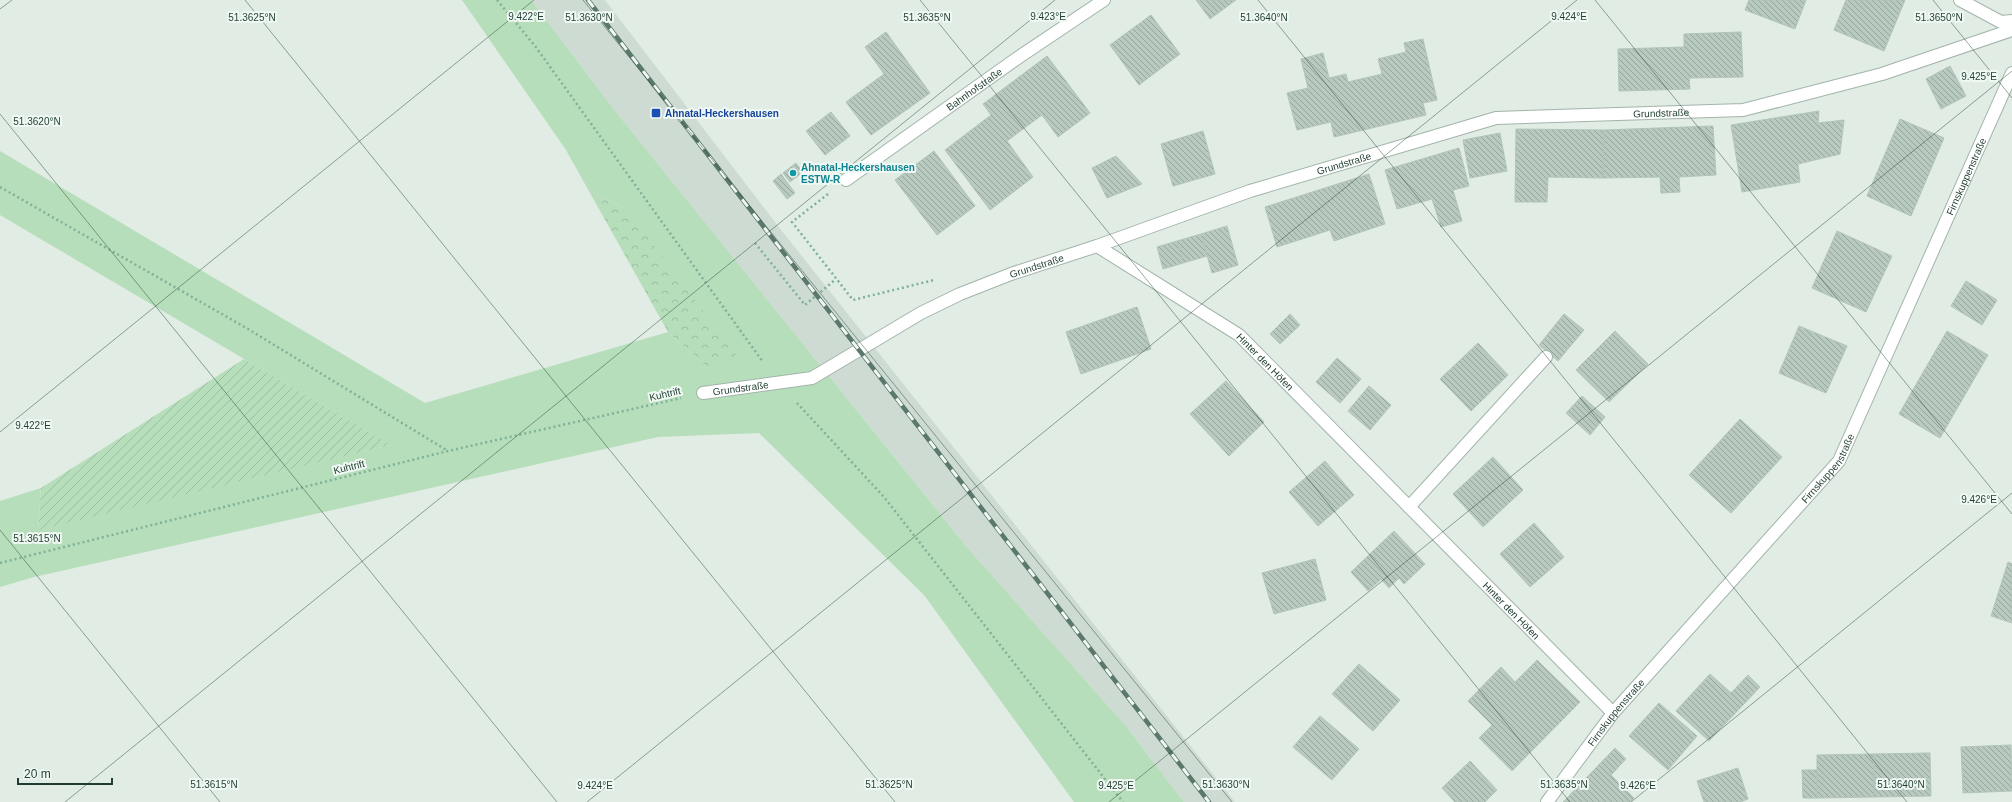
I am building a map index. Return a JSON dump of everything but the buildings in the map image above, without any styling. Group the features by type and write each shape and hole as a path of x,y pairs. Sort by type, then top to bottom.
{"street":[{"name":"Bahnhofstraße","path":"846,180 1019,57 1104,0"},
{"path":"1960,0 2001,22 2012,21"},
{"name":"Grundstraße","path":"703,393 778,381 812,378 921,313 960,294 1011,274 1097,246 1250,191 1496,118 1743,110 1882,74 2012,30"},
{"name":"Firnskuppenstraße","path":"1547,802 1613,713 1839,461 2012,73"},
{"name":"Hinter den Höfen","path":"1097,246 1239,335 1613,713"},
{"path":"1409,507 1546,357"}],"path":[{"path":"497,0 535,46 778,381 884,497 1123,802"},
{"path":"846,180 792,222 852,300 938,279"},
{"path":"0,188 248,329 448,451"},
{"path":"755,243 805,305 836,279"},
{"name":"Kuhtrift","path":"0,563 448,451 703,393"}],"shaded area":[{"path":"531,0 605,0 778,226 1235,802 1184,802 1125,725 965,545 616,112"}],"green space":[{"path":"462,0 531,0 616,112 965,545 1125,725 1184,802 1074,802 924,595 759,433 658,437 34,577 0,587 0,501 41,488 38,529 390,445 0,215 0,151 425,403 668,332 708,368 626,208 590,193 566,150"},
{"path":"590,193 626,208 737,356 708,368 668,332"},
{"path":"244,359 391,445 38,530 41,488"}],"railway":[{"path":"588,0 1209,802"}],"place":[{"name":"Ahnatal-Heckershausen","path":"656,113"},
{"name":"Ahnatal-Heckershausen ESTW-R","path":"793,173"}]}
